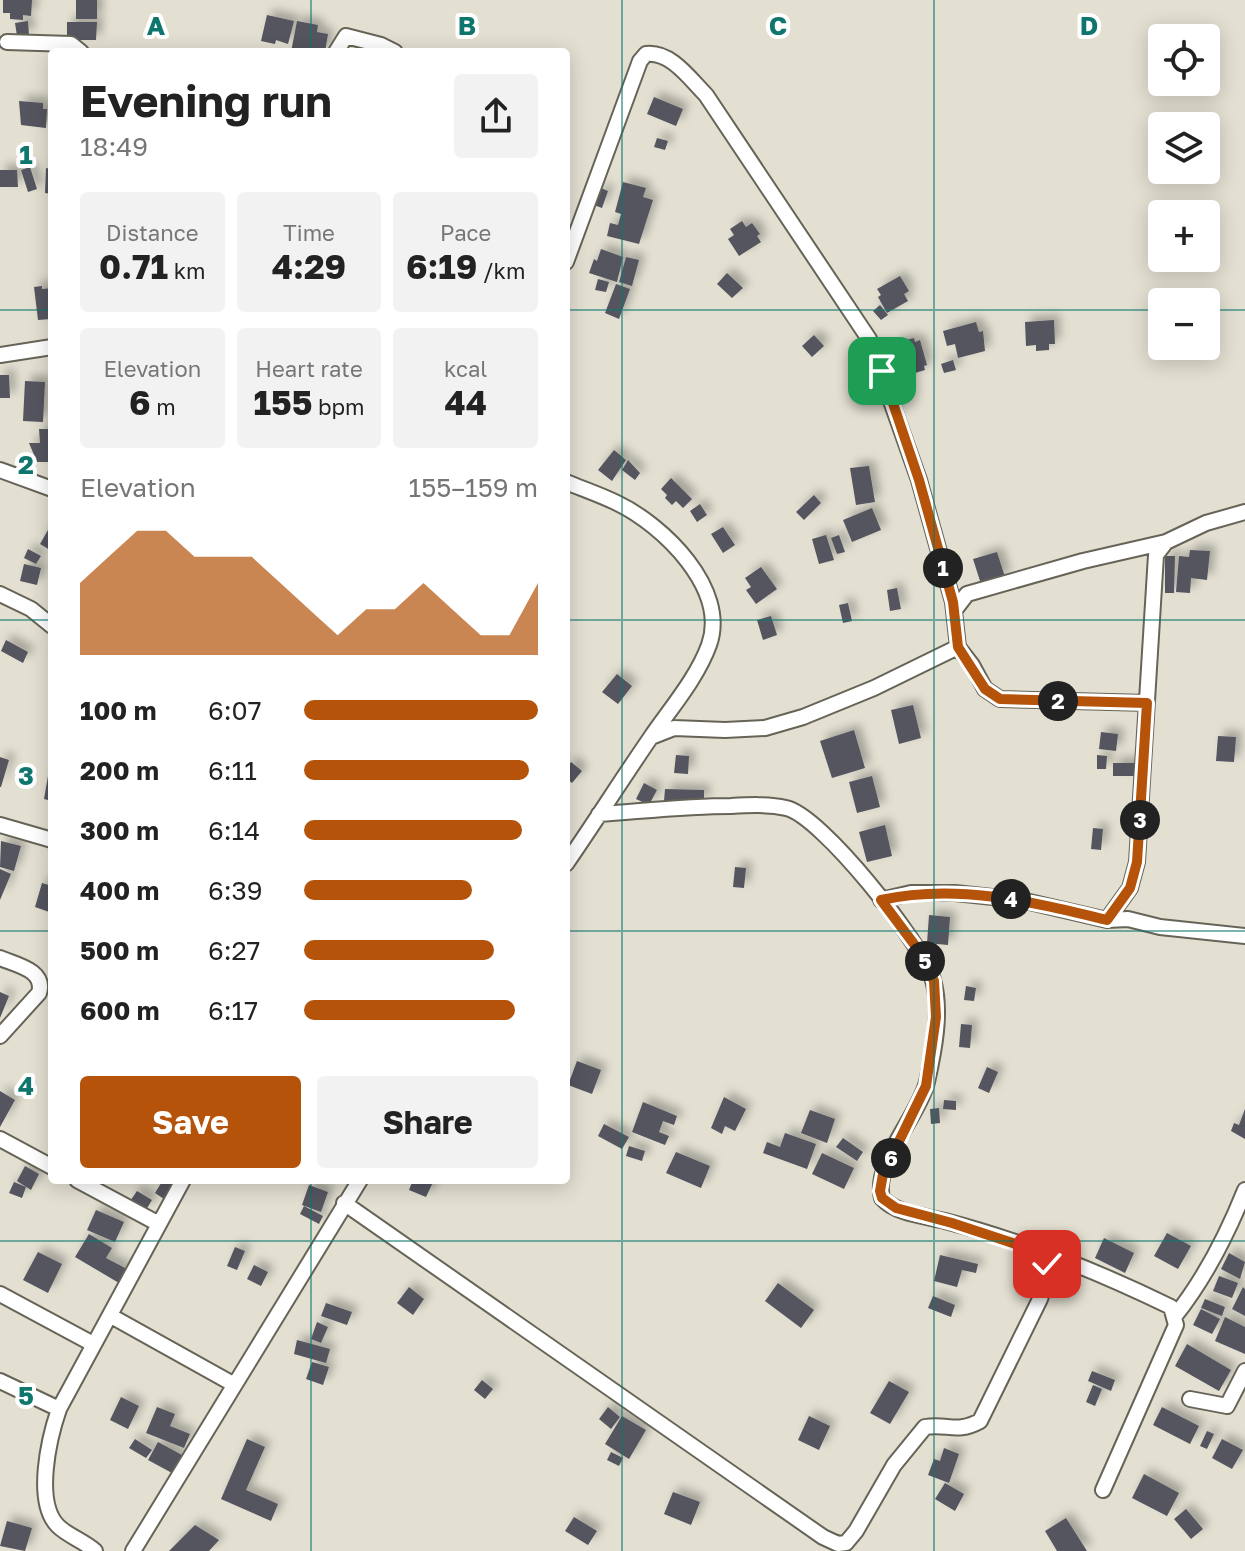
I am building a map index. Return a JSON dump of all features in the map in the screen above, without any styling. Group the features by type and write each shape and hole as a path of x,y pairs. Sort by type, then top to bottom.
{"street":[{"path":"338,48 346,36 387,48"},
{"path":"7,42 71,44 76,48"},
{"path":"570,251 640,61 646,54 659,54 678,66 706,95 869,339 919,480 954,611 958,647 985,689 1000,699 1147,703"},
{"path":"0,355 48,348"},
{"path":"0,470 48,488"},
{"path":"570,484 617,503 653,527 689,564 705,586 711,600 713,620 710,643 691,679 570,858"},
{"path":"954,611 967,594 1083,561 1166,542 1206,523 1245,512"},
{"path":"1107,920 1130,888 1137,862 1156,555 1166,542"},
{"path":"0,594 31,609 48,623"},
{"path":"651,737 674,728 765,728 803,717 874,688 958,647"},
{"path":"599,814 697,806 787,808 815,825 881,900 923,956 934,981 936,1017 926,1086 883,1174 882,1198 896,1208 952,1223 1095,1271 1171,1307 1175,1316 1176,1325 1103,1490"},
{"path":"0,825 48,839"},
{"path":"881,900 911,893 955,893 1021,900 1107,920 1128,919 1160,927 1245,936"},
{"path":"0,958 32,971 41,985 39,993 0,1036"},
{"path":"0,1139 48,1165"},
{"path":"84,1184 159,1224"},
{"path":"95,1551 60,1528 49,1515 44,1497 52,1431 59,1409 181,1184"},
{"path":"133,1551 357,1184"},
{"path":"1175,1316 1199,1286 1245,1190"},
{"path":"344,1203 801,1522 838,1544 846,1543 856,1531 894,1465 925,1427 966,1428 980,1421 1040,1299 1047,1278 1043,1253"},
{"path":"0,1294 93,1344"},
{"path":"111,1316 233,1384"},
{"path":"1190,1399 1227,1406 1245,1371"},
{"path":"0,1381 59,1409"}],"building":[{"path":"3,0 32,0 31,16 23,15 23,20 10,19 10,13 3,13"},
{"path":"76,0 97,0 97,19 76,19"},
{"path":"267,15 294,21 288,44 276,40 275,44 261,41"},
{"path":"28,21 29,35 17,36 15,23"},
{"path":"297,21 318,25 317,32 328,34 326,48 292,48"},
{"path":"67,22 97,22 96,40 67,40"},
{"path":"654,97 683,109 676,126 647,114"},
{"path":"19,101 43,103 43,109 47,109 46,128 21,125"},
{"path":"657,138 668,141 665,150 654,147"},
{"path":"30,167 37,189 28,192 21,170"},
{"path":"46,168 48,193 45,193"},
{"path":"0,170 17,170 18,187 0,187"},
{"path":"623,182 646,188 643,197 653,200 639,244 607,236 610,223 618,225 621,214 615,212"},
{"path":"601,188 608,191 602,208 594,205"},
{"path":"742,221 746,227 752,223 760,234 757,236 761,242 739,256 728,239 734,235 730,229"},
{"path":"601,249 623,257 617,282 589,273"},
{"path":"626,257 639,260 632,286 619,282"},
{"path":"727,273 743,288 732,298 717,284"},
{"path":"900,276 909,291 904,294 908,301 887,313 877,289"},
{"path":"598,279 609,282 606,292 595,290"},
{"path":"616,284 630,289 619,319 605,313"},
{"path":"34,287 48,288 48,319 38,320"},
{"path":"880,305 888,315 881,320 873,311"},
{"path":"1054,320 1055,344 1049,344 1049,350 1036,351 1036,345 1026,346 1025,322"},
{"path":"976,322 979,332 983,331 985,351 958,358 955,344 947,346 943,331"},
{"path":"814,335 824,346 812,357 802,346"},
{"path":"914,338 915,342 920,340 927,365 924,366 925,370 908,375 905,364 900,365 894,343"},
{"path":"953,360 956,370 944,373 941,364"},
{"path":"0,375 9,375 10,398 0,398"},
{"path":"25,381 45,382 43,422 23,421"},
{"path":"39,429 48,429 48,462 37,462 29,443 40,443"},
{"path":"614,450 626,460 612,481 598,470"},
{"path":"628,460 640,473 635,480 622,470"},
{"path":"869,466 875,502 856,505 850,468"},
{"path":"671,478 692,499 683,508 676,501 672,505 661,489"},
{"path":"814,495 821,503 804,520 796,512"},
{"path":"700,504 707,515 697,522 690,511"},
{"path":"872,508 881,530 852,542 843,520"},
{"path":"723,527 735,545 723,553 711,534"},
{"path":"48,530 48,549 40,544"},
{"path":"826,535 834,560 819,564 812,539"},
{"path":"839,535 845,552 837,554 831,538"},
{"path":"28,549 41,556 36,564 24,558"},
{"path":"1190,550 1210,551 1207,580 1191,578 1190,593 1176,592 1179,556 1189,557"},
{"path":"997,552 1005,577 981,584 973,559"},
{"path":"1165,556 1175,556 1174,593 1165,593"},
{"path":"24,564 41,568 37,585 20,581"},
{"path":"761,567 777,589 756,604 746,590 751,587 745,578"},
{"path":"897,588 901,609 890,611 887,590"},
{"path":"848,603 852,621 843,623 839,605"},
{"path":"771,616 777,635 763,640 757,620"},
{"path":"6,640 28,652 23,663 1,651"},
{"path":"617,674 632,686 618,704 602,692"},
{"path":"913,705 921,738 899,744 891,710"},
{"path":"854,730 865,768 832,778 820,741"},
{"path":"1101,732 1118,734 1116,751 1099,749"},
{"path":"1218,736 1236,737 1234,762 1216,761"},
{"path":"676,755 689,756 688,774 674,773"},
{"path":"1097,755 1107,756 1106,769 1097,769"},
{"path":"0,757 9,760 1,787 0,787"},
{"path":"570,763 582,771 572,783 570,781"},
{"path":"1113,763 1137,763 1137,776 1113,776"},
{"path":"48,776 48,800 44,799"},
{"path":"872,776 880,807 857,813 849,782"},
{"path":"644,783 657,790 649,805 636,799"},
{"path":"665,789 704,790 704,802 664,801"},
{"path":"885,825 892,856 867,862 859,832"},
{"path":"1093,828 1103,829 1101,850 1091,849"},
{"path":"1,841 21,846 14,871 0,867"},
{"path":"735,867 746,868 744,888 733,887"},
{"path":"0,869 11,874 0,900"},
{"path":"42,883 48,885 48,912 35,907"},
{"path":"929,915 950,917 948,945 927,943"},
{"path":"966,986 976,988 974,1001 964,1000"},
{"path":"0,992 9,996 0,1018"},
{"path":"961,1024 972,1025 970,1048 959,1047"},
{"path":"577,1061 601,1070 592,1094 570,1086"},
{"path":"987,1067 998,1072 989,1093 978,1088"},
{"path":"0,1091 15,1100 0,1127"},
{"path":"724,1097 746,1109 735,1131 725,1126 722,1134 711,1128"},
{"path":"944,1100 956,1101 956,1110 943,1109"},
{"path":"643,1102 677,1116 674,1125 663,1121 659,1132 669,1136 665,1145 632,1132"},
{"path":"939,1108 940,1123 931,1124 930,1109"},
{"path":"1245,1109 1245,1139 1231,1131 1234,1123 1239,1125"},
{"path":"810,1110 835,1119 827,1143 801,1133"},
{"path":"604,1124 629,1137 622,1149 598,1136"},
{"path":"785,1133 816,1144 807,1169 763,1153 767,1142 780,1147"},
{"path":"843,1138 863,1152 857,1161 836,1147"},
{"path":"629,1146 645,1151 642,1161 626,1156"},
{"path":"676,1152 710,1166 701,1188 666,1173"},
{"path":"822,1153 854,1168 844,1189 812,1174"},
{"path":"25,1166 39,1174 31,1190 17,1181"},
{"path":"14,1182 26,1187 22,1198 9,1193"},
{"path":"161,1184 178,1184 167,1201 155,1193"},
{"path":"411,1184 432,1184 426,1197 409,1190"},
{"path":"309,1185 328,1192 321,1212 302,1205"},
{"path":"137,1191 152,1200 146,1210 130,1201"},
{"path":"304,1206 323,1216 319,1224 300,1214"},
{"path":"96,1210 124,1222 115,1242 87,1230"},
{"path":"1167,1233 1191,1246 1178,1269 1154,1256"},
{"path":"89,1234 112,1248 106,1258 127,1269 119,1283 75,1257"},
{"path":"1104,1238 1134,1253 1125,1273 1095,1258"},
{"path":"235,1247 245,1251 237,1270 227,1266"},
{"path":"38,1252 62,1264 48,1293 23,1280"},
{"path":"1229,1253 1245,1262 1240,1279 1221,1269"},
{"path":"940,1255 978,1264 976,1273 962,1270 957,1287 934,1281"},
{"path":"254,1265 268,1272 261,1286 247,1279"},
{"path":"1219,1276 1238,1283 1232,1298 1213,1291"},
{"path":"778,1283 814,1310 801,1328 765,1301"},
{"path":"409,1287 424,1299 413,1315 397,1303"},
{"path":"1243,1287 1245,1289 1245,1316 1232,1309"},
{"path":"933,1296 955,1305 951,1317 928,1308"},
{"path":"1205,1299 1225,1307 1222,1316 1201,1308"},
{"path":"326,1303 352,1312 347,1325 321,1316"},
{"path":"1201,1309 1220,1319 1212,1334 1193,1325"},
{"path":"1225,1317 1245,1327 1245,1354 1215,1341"},
{"path":"317,1322 328,1327 321,1343 311,1339"},
{"path":"297,1340 330,1349 326,1363 294,1354"},
{"path":"1187,1344 1231,1370 1219,1391 1175,1366"},
{"path":"312,1362 329,1367 323,1385 306,1379"},
{"path":"1092,1371 1115,1380 1111,1391 1088,1381"},
{"path":"482,1380 493,1389 485,1399 474,1390"},
{"path":"889,1381 909,1392 890,1424 870,1413"},
{"path":"1093,1385 1102,1389 1095,1406 1086,1402"},
{"path":"121,1397 139,1406 128,1429 110,1420"},
{"path":"157,1407 175,1414 170,1426 190,1434 184,1448 146,1433"},
{"path":"608,1407 620,1417 611,1429 599,1419"},
{"path":"1162,1407 1199,1426 1190,1444 1153,1425"},
{"path":"622,1416 646,1430 629,1459 605,1444"},
{"path":"809,1416 830,1426 819,1450 798,1440"},
{"path":"1207,1431 1214,1434 1207,1449 1200,1446"},
{"path":"135,1439 152,1450 146,1458 129,1448"},
{"path":"247,1439 265,1447 246,1490 278,1504 271,1521 221,1499"},
{"path":"1222,1439 1243,1450 1232,1469 1212,1458"},
{"path":"158,1442 182,1455 172,1473 148,1460"},
{"path":"944,1448 959,1454 949,1483 928,1475 934,1459 940,1461"},
{"path":"611,1452 623,1458 619,1466 607,1460"},
{"path":"1144,1474 1179,1493 1167,1516 1132,1498"},
{"path":"945,1483 964,1494 955,1511 935,1499"},
{"path":"673,1492 700,1502 691,1525 664,1514"},
{"path":"1186,1509 1203,1529 1191,1539 1174,1519"},
{"path":"574,1517 597,1531 588,1545 565,1531"},
{"path":"1066,1518 1087,1551 1057,1551 1045,1531"},
{"path":"7,1521 32,1528 25,1551 0,1546"},
{"path":"195,1525 219,1540 209,1551 169,1551"}],"route":[{"path":"882,371 919,480 953,602 958,647 985,689 1000,699 1147,703 1137,862 1130,888 1107,920 1021,900 955,893 911,893 881,900 923,956 934,981 936,1017 926,1086 883,1174 882,1198 896,1208 1043,1253 1047,1264"}]}
